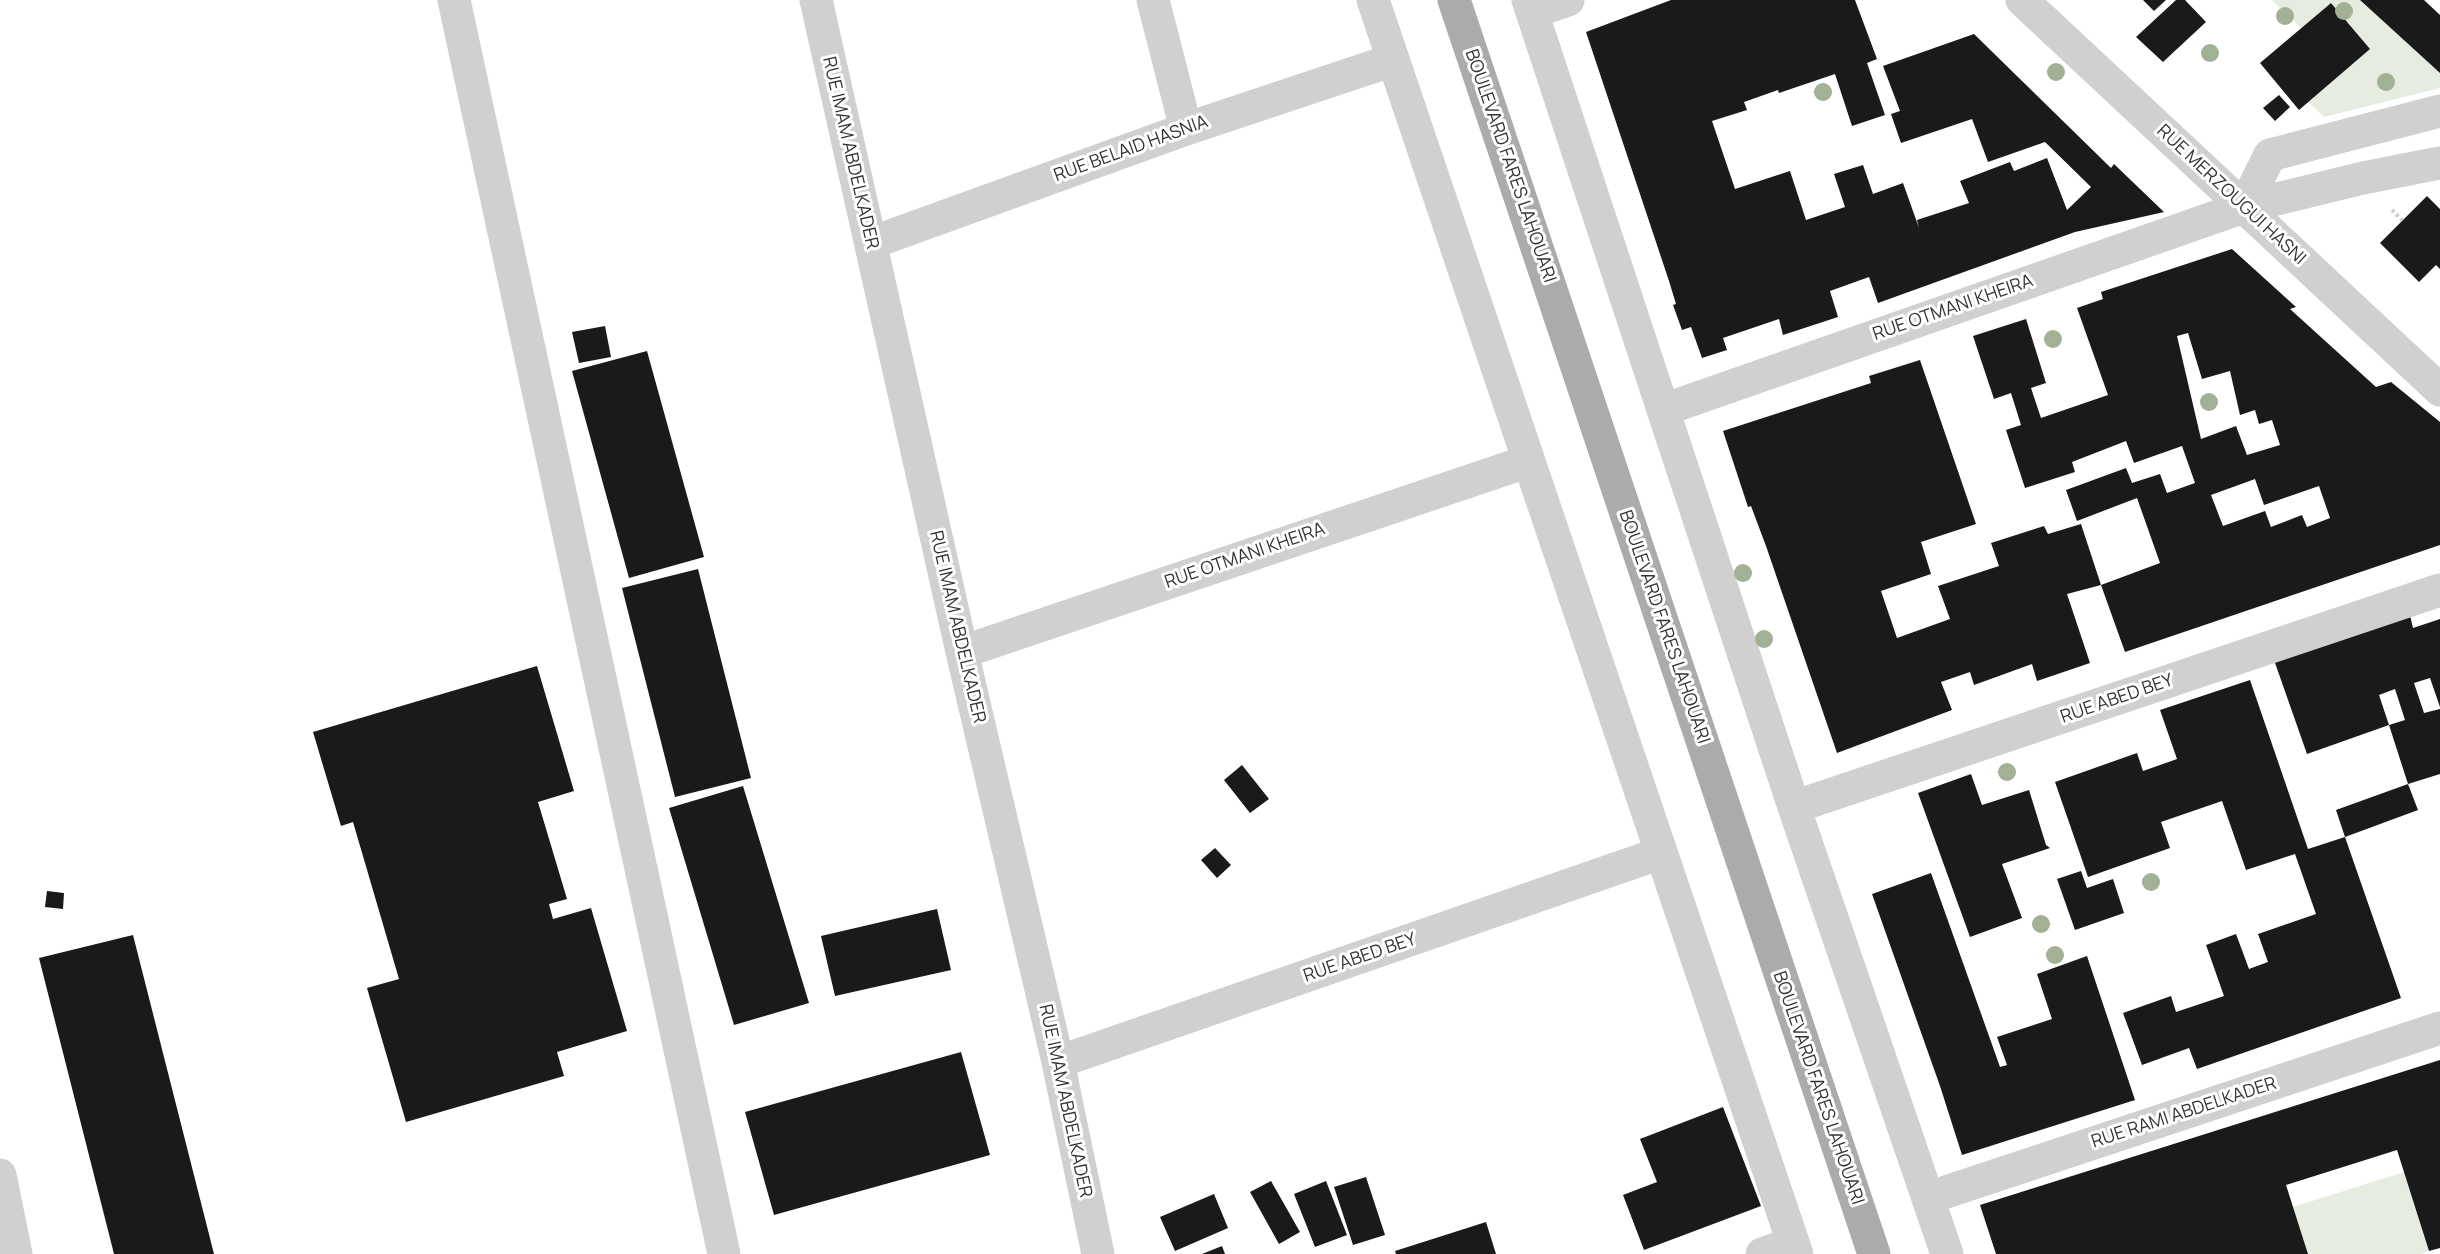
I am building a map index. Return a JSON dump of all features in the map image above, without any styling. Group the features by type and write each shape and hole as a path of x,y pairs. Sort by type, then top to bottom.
{"main road":[{"name":"BOULEVARD FARES LAHOUARI","path":"1454,0 1874,1254"}],"street":[{"path":"454,0 724,1254"},
{"name":"RUE IMAM ABDELKADER","path":"816,0 962,652 1058,1062 1098,1254"},
{"path":"1153,0 1186,129"},
{"path":"1373,0 1795,1249 1762,1254"},
{"path":"1568,0 1530,6 1794,807 1947,1254"},
{"name":"RUE MERZOUGUI HASNI","path":"2022,0 2440,390"},
{"name":"RUE BELAID HASNIA","path":"871,243 1186,129 1393,60"},
{"path":"2244,207 2270,155 2440,111"},
{"name":"RUE OTMANI KHEIRA","path":"1663,410 2244,207 2363,178 2440,163"},
{"name":"RUE OTMANI KHEIRA","path":"962,652 1528,461"},
{"name":"RUE ABED BEY","path":"1794,807 2440,590"},
{"name":"RUE ABED BEY","path":"1058,1062 1661,854"},
{"name":"RUE RAMI ABDELKADER","path":"1928,1198 2440,1028"},
{"path":"0,1175 16,1254"}],"shaded area":[{"path":"2272,0 2360,0 2440,73 2440,88 2324,117 2308,102 2370,49 2331,3 2301,28"},
{"path":"2404,1172 2429,1251 2421,1254 2308,1254 2293,1207"}],"building":[{"path":"1671,0 1855,0 1877,59 1867,63 1885,115 1852,126 1835,74 1744,102 1747,110 1712,121 1735,189 1790,171 1806,220 1845,207 1834,174 1863,165 1873,194 1903,183 1919,228 1917,220 1969,203 1960,181 2010,162 2014,171 2047,158 2067,210 2091,187 2045,142 1988,162 1972,119 1901,143 1891,114 1900,111 1883,66 1974,34 2111,168 2114,164 2164,212 2075,232 1878,303 1869,277 1830,291 1838,317 1783,335 1779,319 1723,338 1727,350 1702,358 1691,327 1682,330 1673,305 1676,304 1669,281 1586,32"},
{"path":"2143,0 2166,0 2154,11"},
{"path":"2176,0 2185,0 2206,22 2163,62 2136,37"},
{"path":"2360,0 2424,0 2440,15 2440,73"},
{"path":"2331,3 2370,49 2299,110 2260,63"},
{"path":"2279,95 2290,107 2275,121 2263,108"},
{"path":"2427,196 2440,209 2440,269 2436,265 2419,282 2380,243"},
{"path":"2232,249 2296,307 2290,309 2376,387 2391,382 2440,422 2440,545 2125,652 2101,585 2160,563 2137,498 2077,521 2066,490 2126,468 2132,483 2160,474 2167,493 2195,483 2182,446 2134,463 2126,441 2072,462 2075,472 2025,488 2006,430 2021,425 2011,393 1994,399 1973,336 2026,319 2046,383 2031,388 2041,418 2108,395 2077,308 2103,299 2101,292","holes":["2188,333 2202,379 2230,371 2240,415 2255,410 2259,424 2272,420 2280,445 2247,455 2236,426 2201,439 2177,336","2255,479 2264,505 2319,486 2330,518 2307,527 2302,515 2271,527 2265,511 2223,526 2211,495"]},
{"path":"605,326 611,357 579,363 572,332"},
{"path":"647,351 704,557 629,578 572,371"},
{"path":"1920,360 1976,524 1921,542 1931,574 1881,591 1897,638 1950,619 1938,586 1999,566 1991,543 2044,526 2048,534 2081,524 2101,585 2067,594 2090,663 2037,681 2032,664 1974,685 1970,672 1941,682 1952,710 1837,753 1766,546 1751,506 1748,507 1723,431 1871,383 1869,376"},
{"path":"698,569 751,778 675,797 622,588"},
{"path":"2410,615 2413,628 2440,619 2440,707 2430,678 2414,683 2424,713 2440,709 2440,774 2408,784 2389,725 2307,754 2274,660","holes":["2395,689 2405,720 2389,725 2379,695"]},
{"path":"537,666 574,791 538,802 567,899 549,904 553,919 591,908 627,1031 557,1052 564,1076 406,1122 367,988 399,979 353,822 341,826 313,732"},
{"path":"2250,680 2308,849 2345,837 2401,998 2197,1069 2189,1048 2142,1065 2123,1013 2171,996 2176,1012 2224,996 2206,945 2236,934 2249,969 2268,962 2258,934 2316,914 2295,854 2246,870 2222,801 2161,822 2170,848 2088,877 2055,782 2137,753 2143,771 2177,759 2160,710"},
{"path":"1242,765 1269,799 1250,813 1224,780"},
{"path":"1971,774 1982,805 2029,790 2046,845 2050,848 2002,864 2022,918 1970,937 1918,793"},
{"path":"2408,784 2418,810 2345,837 2336,810"},
{"path":"743,786 809,1003 734,1025 669,808"},
{"path":"1215,848 1231,865 1217,878 1201,860"},
{"path":"2081,871 2087,888 2113,879 2124,913 2075,930 2057,879"},
{"path":"1931,873 2000,1067 2007,1065 1997,1037 2052,1019 2037,974 2087,956 2135,1100 1962,1155 1872,894"},
{"path":"47,891 64,893 63,909 45,907"},
{"path":"937,909 951,970 835,996 821,936"},
{"path":"133,935 214,1254 114,1254 39,958"},
{"path":"961,1052 990,1155 774,1215 745,1112"},
{"path":"2440,1060 2440,1248 2429,1251 2397,1150 2286,1185 2308,1254 1996,1254 1980,1205"},
{"path":"1723,1107 1761,1206 1644,1250 1623,1195 1657,1182 1640,1139"},
{"path":"1366,1177 1385,1235 1353,1245 1334,1187"},
{"path":"1271,1181 1300,1232 1279,1244 1250,1192"},
{"path":"1326,1181 1347,1235 1315,1247 1294,1194"},
{"path":"1214,1194 1228,1228 1175,1251 1160,1217"},
{"path":"1486,1222 1496,1254 1396,1254 1395,1251"},
{"path":"1222,1246 1225,1254 1202,1254"}]}
